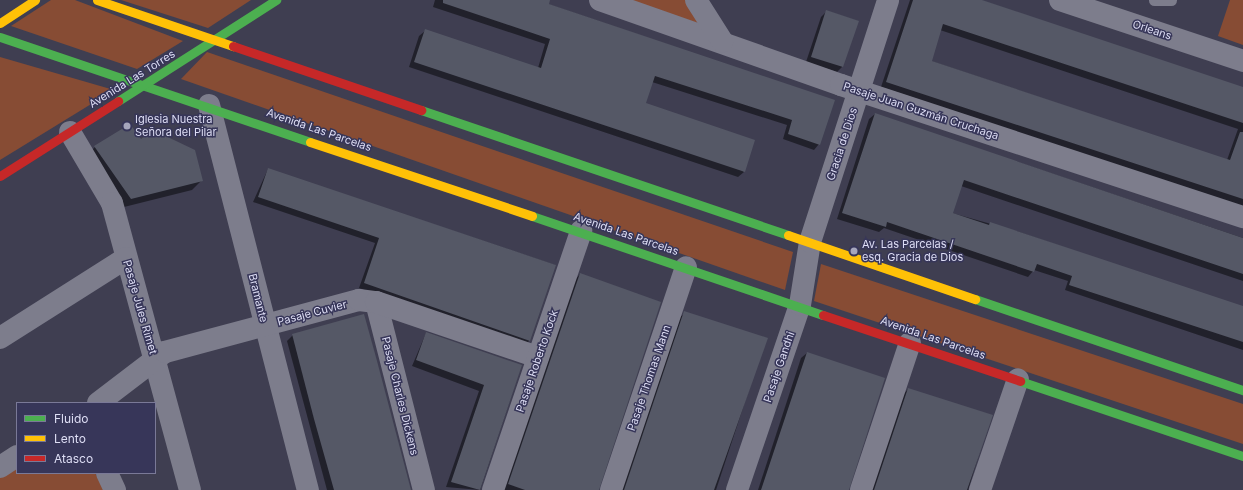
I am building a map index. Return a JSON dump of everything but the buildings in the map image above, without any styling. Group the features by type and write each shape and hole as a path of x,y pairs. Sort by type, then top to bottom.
{"street":[{"path":"0,23 36,0"},
{"path":"98,0 1243,390"},
{"name":"Avenida Las Torres","path":"0,176 147,85 276,0"},
{"name":"Pasaje Juan Guzmán Cruchaga","path":"600,0 722,41 859,90 1243,217"},
{"path":"696,0 722,41"},
{"name":"Gracia de Dios","path":"810,242 888,0"},
{"name":"Orleans","path":"1060,0 1243,61"},
{"name":"Avenida Las Parcelas","path":"0,37 209,105 1243,456"},
{"name":"Bramante","path":"209,105 308,490"},
{"name":"Pasaje Jules Rimet","path":"70,132 105,187 190,490"},
{"name":"Pasaje Roberto Kock","path":"493,490 581,231"},
{"name":"Pasaje Gandhi","path":"737,490 800,305 810,242"},
{"path":"0,338 126,258"},
{"name":"Pasaje Thomas Mann","path":"611,490 686,267"},
{"name":"Pasaje Cuvier","path":"99,402 155,362 165,352 359,300 376,302 538,357"},
{"name":"Pasaje Charles Dickens","path":"376,302 424,490"},
{"path":"861,490 910,343"},
{"path":"980,490 1018,379"},
{"path":"0,467 16,457"},
{"path":"107,474 115,490"}],"lane":[{"path":"1154,0 1171,0"}],"shaded area":[{"path":"51,0 75,0 183,41 137,69 11,26"},
{"path":"121,0 251,0 208,28"},
{"path":"628,0 687,0 703,25"},
{"path":"1230,0 1243,0 1243,45 1218,36"},
{"path":"207,52 793,252 785,290 181,79"},
{"path":"0,57 114,90 0,160"},
{"path":"821,264 1243,404 1243,444 814,301"},
{"path":"16,463 16,474 96,474 105,490 0,490 0,473"}],"traffic: fast":[{"path":"118,101 276,0"},
{"path":"0,37 310,142"},
{"path":"421,110 788,235"},
{"path":"532,216 823,315"},
{"path":"975,299 1243,390"},
{"path":"1020,381 1243,456"}],"traffic: slow":[{"path":"0,23 35,0"},
{"path":"97,0 233,46"},
{"path":"310,142 532,216"},
{"path":"788,235 975,299"}],"traffic: jam":[{"path":"233,46 421,110"},
{"path":"0,176 118,101"},
{"path":"823,315 1020,381"}],"place":[{"name":"Iglesia Nuestra Señora del Pilar","path":"127,126"},
{"name":"Av. Las Parcelas / esq. Gracia de Dios","path":"854,251"}]}
